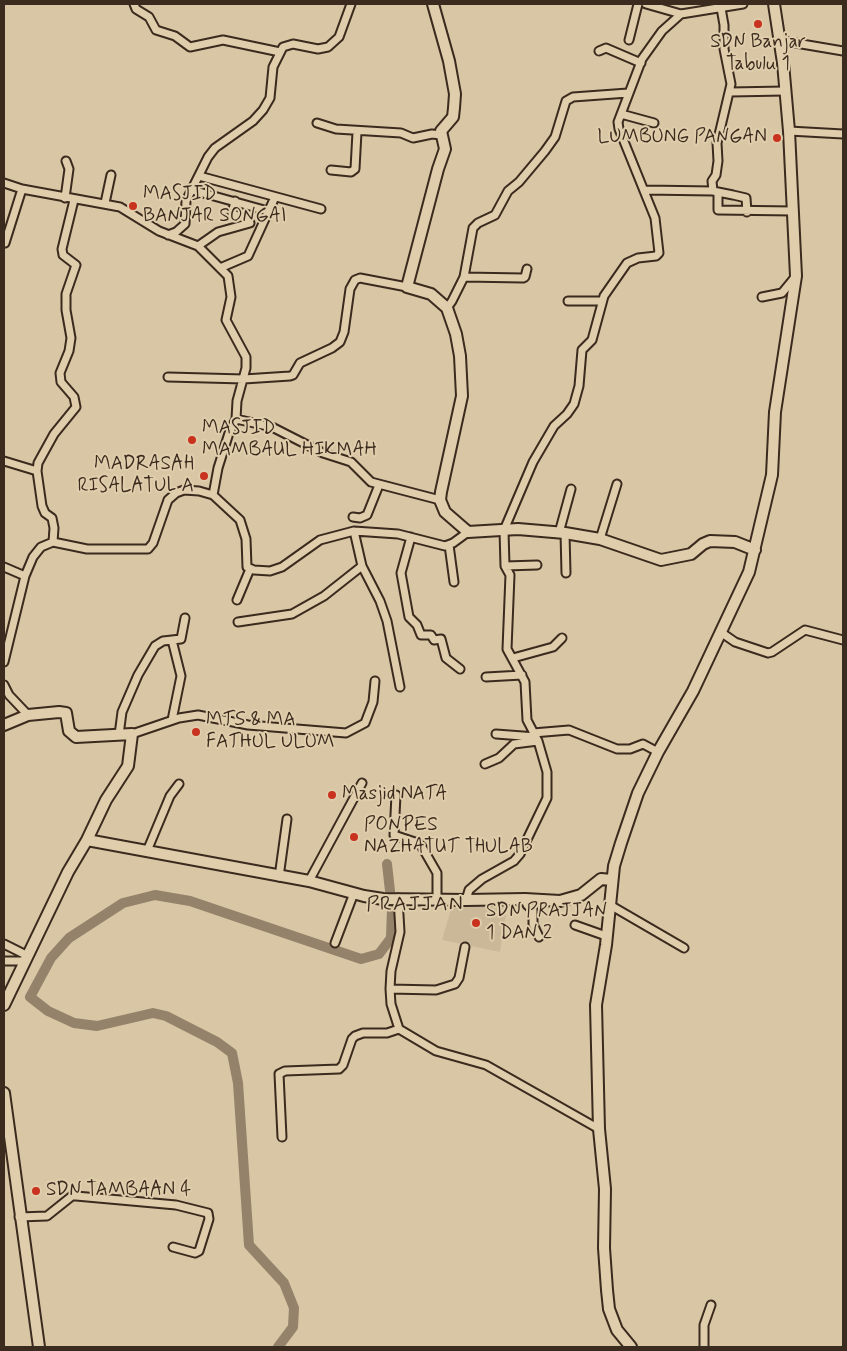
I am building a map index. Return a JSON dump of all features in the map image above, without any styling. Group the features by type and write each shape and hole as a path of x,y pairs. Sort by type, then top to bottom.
{"street":[{"path":"134,4 136,9 149,17 156,30 174,36 190,47 223,40 280,52"},
{"path":"168,235 176,232 185,224 185,206 208,157 215,148 253,121 263,110 270,98 270,74 285,45 291,44 318,49 328,47 339,37 351,4"},
{"path":"407,287 445,149 442,128 453,117 455,94 449,61 433,4"},
{"path":"629,40 638,4"},
{"path":"646,4 681,14 743,4"},
{"path":"631,1347 617,1330 608,1298 604,1248 605,1189 599,1128 596,1005 617,854 638,793 658,752 693,691 749,572 772,475 775,412 796,276 789,131 774,4"},
{"path":"721,8 730,92 722,116 717,143 718,161 716,175 712,181 716,191 718,210 747,212 793,211"},
{"path":"466,900 469,890 478,882 514,861 527,841 543,807 548,784 536,737 527,720 525,682 509,654 507,644 510,575 505,566 504,530 533,462 554,426 567,414 574,404 579,386 582,350 592,340 602,301 627,263 638,258 656,256 659,253 657,225 645,190 619,129 618,122 641,63 662,32 681,14"},
{"path":"778,40 843,51"},
{"path":"599,51 606,48 641,63"},
{"path":"730,92 785,90"},
{"path":"447,308 464,277 473,228 478,223 495,215 508,191 519,182 545,151 555,137 566,101 573,97 628,93"},
{"path":"621,114 654,123"},
{"path":"317,123 336,130 401,134 413,138 432,134 442,135"},
{"path":"789,131 843,134"},
{"path":"331,170 351,172 355,169 357,132"},
{"path":"65,198 69,170 66,161"},
{"path":"105,203 111,175"},
{"path":"199,176 320,209"},
{"path":"4,183 22,189 74,200 105,203 120,207 168,235 198,246 229,279 231,297 226,320 246,357 244,380 237,401 236,419 229,433 212,495"},
{"path":"5,243 22,189"},
{"path":"192,190 268,211"},
{"path":"645,190 716,191 746,198 747,212"},
{"path":"220,268 248,256 275,197"},
{"path":"53,542 54,521 42,506 37,471 38,463 54,434 76,407 74,397 60,382 60,373 69,351 71,338 66,310 66,294 76,265 63,255 62,249 74,200"},
{"path":"198,246 218,232 250,223 247,219 232,214 235,201"},
{"path":"464,277 523,278 527,269"},
{"path":"762,297 782,293 796,276"},
{"path":"168,377 244,380 293,375 300,362 332,348 340,342 344,332 350,289 355,280 360,278 407,287 431,294 447,308 456,334 463,382 455,430 444,469 440,500 445,512 468,532"},
{"path":"568,301 602,301"},
{"path":"236,419 272,428 318,451 351,462 368,481 378,485 440,500"},
{"path":"4,461 37,471"},
{"path":"600,540 617,484"},
{"path":"353,516 360,518 367,515 378,485"},
{"path":"566,573 562,533 571,489"},
{"path":"4,662 25,576 33,557 41,547 53,542 87,549 148,549 153,543 168,500 176,493 184,490 199,490 212,495 240,520 246,539 245,560 247,567 250,569 270,571 282,567 320,540 354,531 378,532 449,545 468,532 504,530 562,533 600,540 661,560 691,554 710,541 736,542 755,550"},
{"path":"354,531 362,566 388,621 400,687"},
{"path":"410,537 402,573 409,617 417,625 421,634 431,634 434,640 441,639 446,658 460,669"},
{"path":"449,545 454,582"},
{"path":"505,566 537,565"},
{"path":"238,622 292,614 324,596 362,566"},
{"path":"4,567 25,576"},
{"path":"237,600 250,569"},
{"path":"119,735 122,712 138,675 155,646 172,640 179,640 183,637 185,618"},
{"path":"722,632 735,642 768,653 805,630 843,640"},
{"path":"513,658 553,647 562,638"},
{"path":"172,640 181,676 172,720"},
{"path":"486,677 522,675"},
{"path":"4,725 28,715 65,712 69,731 76,737 119,735 132,734 172,720 207,715 248,725 346,733 365,723 373,702 375,681"},
{"path":"4,685 9,695 28,715"},
{"path":"485,764 499,758 514,744 569,730 617,750 630,749 640,744 658,752"},
{"path":"4,1003 68,872 87,840 106,800 130,762 132,734"},
{"path":"496,734 536,737"},
{"path":"309,881 362,783"},
{"path":"147,851 170,796 179,784"},
{"path":"396,795 394,835 418,843 422,847 437,873 437,898"},
{"path":"278,877 287,819"},
{"path":"87,840 278,877 309,881 383,899 437,898 560,901 581,895 601,879 612,880"},
{"path":"335,943 354,893"},
{"path":"396,898 401,922 390,989 391,1004 399,1029 436,1051 486,1065 599,1128"},
{"path":"525,899 527,905 533,910 533,924 539,937"},
{"path":"610,905 684,948"},
{"path":"575,925 606,936"},
{"path":"4,944 27,958"},
{"path":"390,989 436,990 455,984 459,978 465,947"},
{"path":"4,961 27,958"},
{"path":"282,1137 279,1074 285,1071 339,1069 343,1065 352,1039 355,1036 363,1033 382,1034 399,1029"},
{"path":"4,1093 19,1217 39,1347"},
{"path":"19,1217 47,1216 72,1196 168,1204 208,1213 209,1218 199,1251 195,1253 173,1247"},
{"path":"704,1347 704,1325 711,1305"}],"shaded area":[{"name":"SDN PRAJJAN 1 DAN 2","path":"452,906 507,907 500,952 442,940"}],"waterway":[{"path":"278,1347 293,1327 294,1308 284,1283 249,1245 238,1083 232,1053 217,1042 166,1016 153,1013 97,1026 74,1023 48,1011 30,997 51,958 69,938 123,903 155,895 190,901 361,959 379,954 391,938 392,909 387,864"}],"place":[{"name":"SDN Banjar Tabulu 1","path":"758,24"},
{"name":"LUMBUNG PANGAN","path":"777,138"},
{"name":"MASJID BANJAR SONGAI","path":"133,206"},
{"name":"MASJID MAMBAUL HIKMAH","path":"192,440"},
{"name":"MADRASAH RISALATUL A","path":"204,476"},
{"name":"MTS & MA FATHUL ULUM","path":"196,732"},
{"name":"Masjid NATA","path":"332,795"},
{"name":"PONPES NAZHATUT THULAB","path":"354,837"},
{"name":"SDN PRAJJAN 1 DAN 2","path":"476,923"},
{"name":"SDN TAMBAAN 4","path":"36,1191"}],"district":[{"name":"PRAJJAN","path":"415,906"}]}
